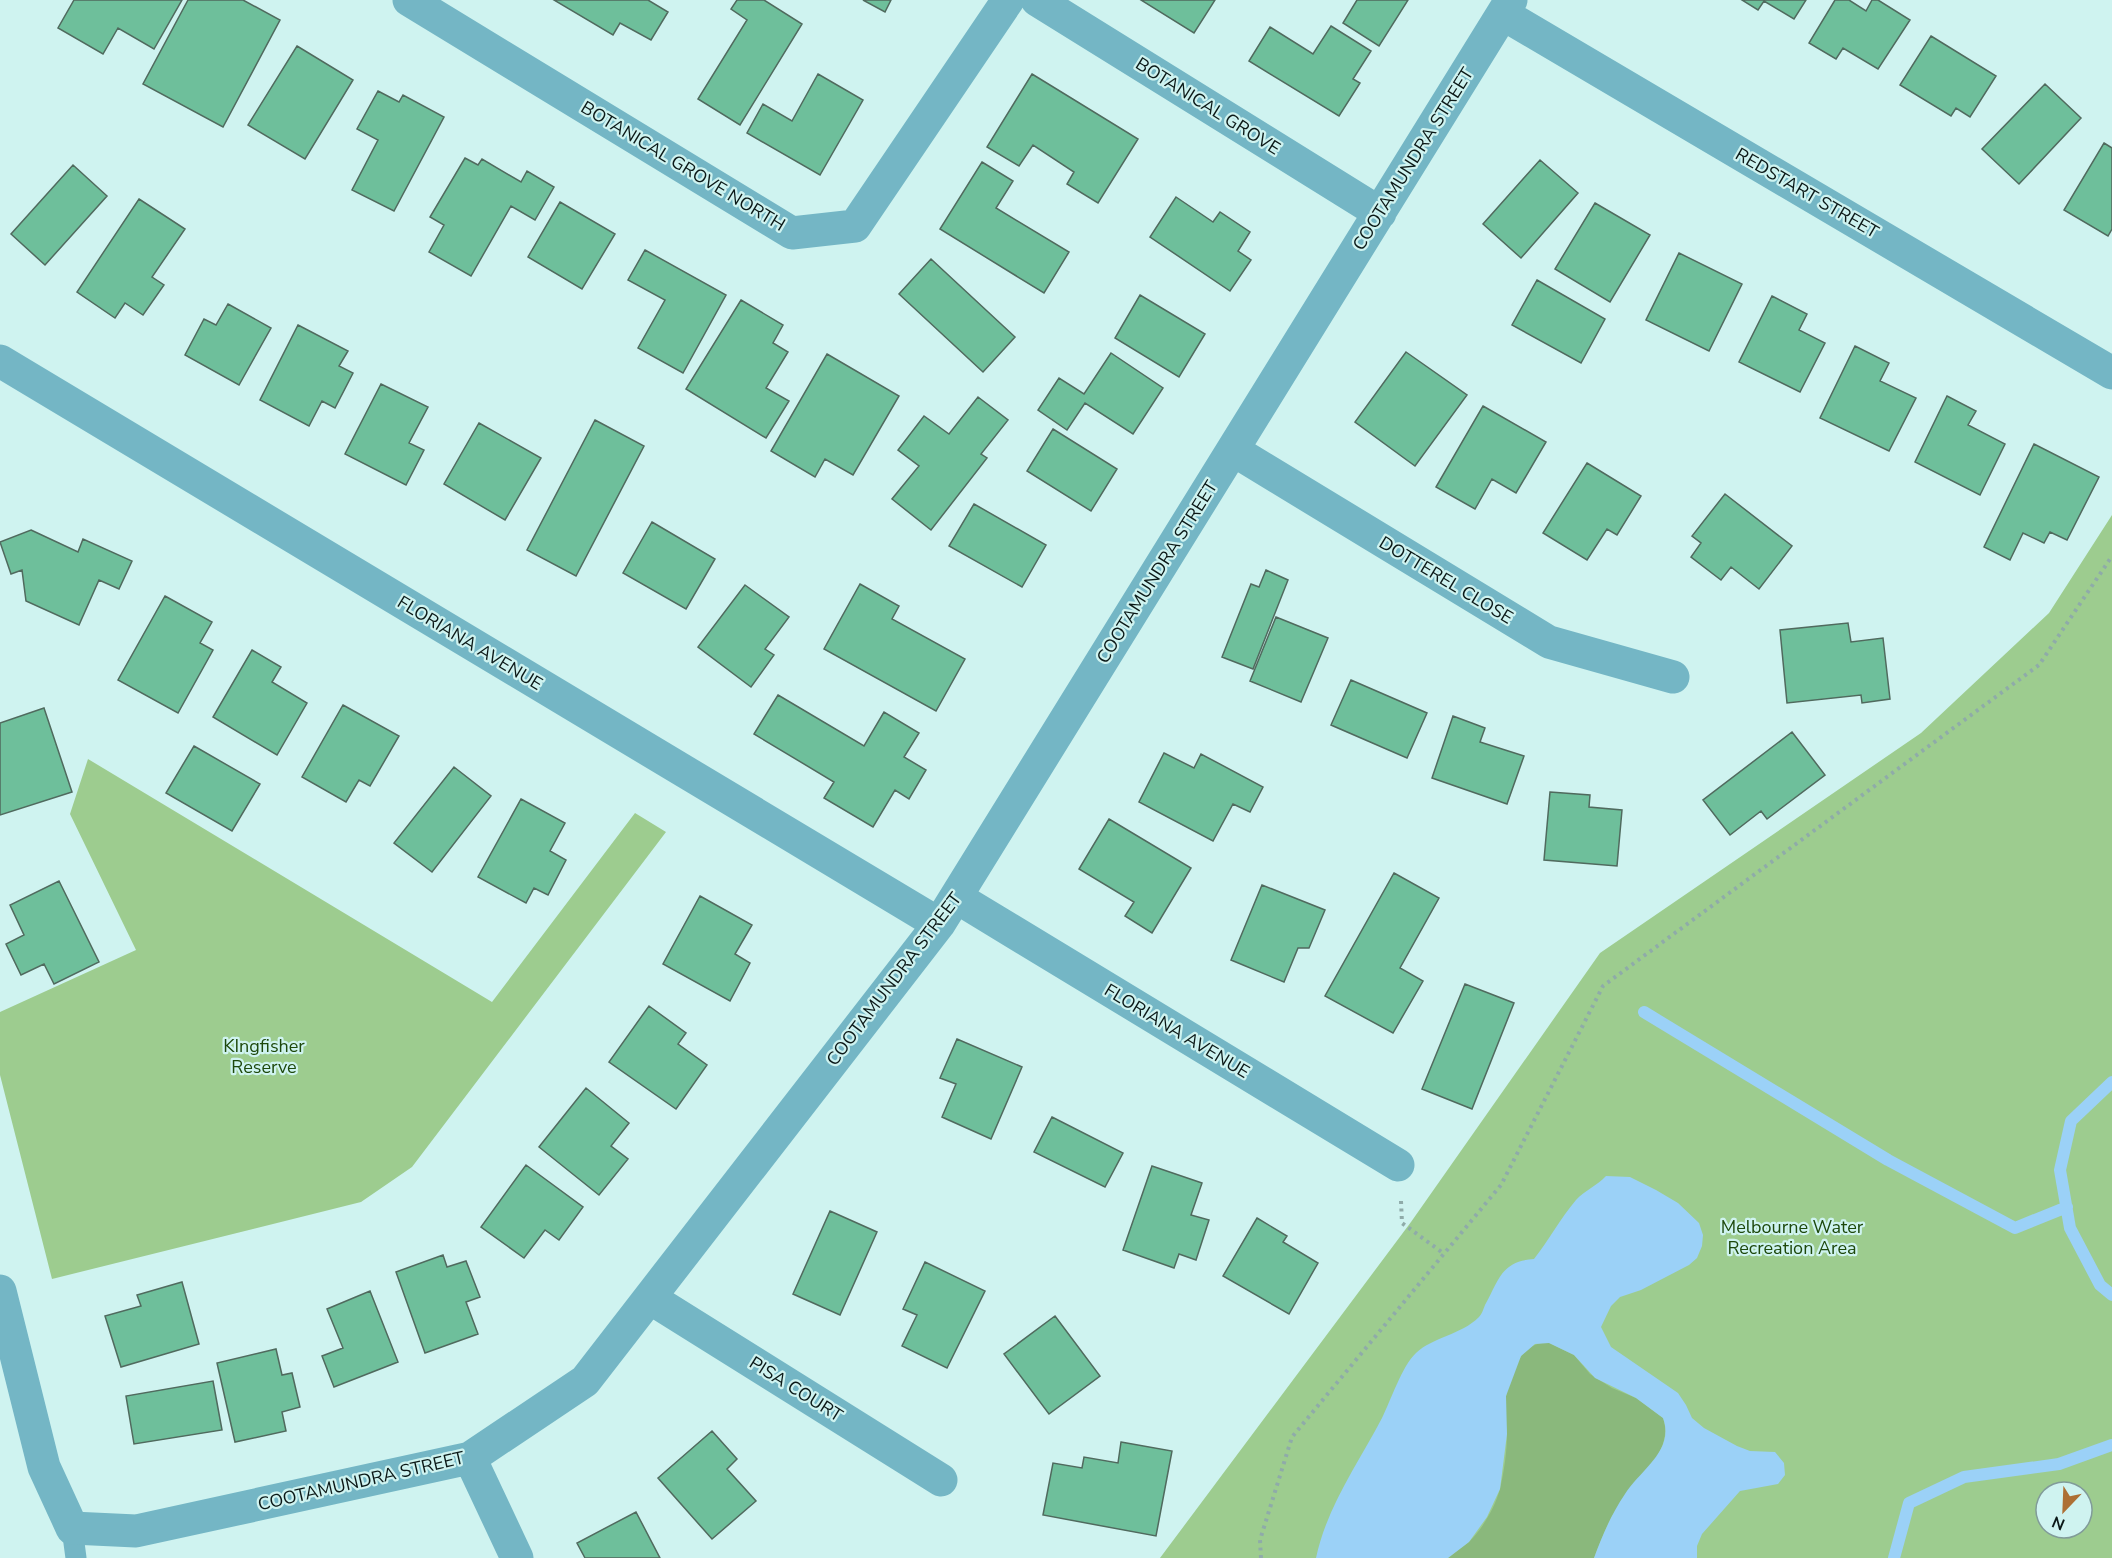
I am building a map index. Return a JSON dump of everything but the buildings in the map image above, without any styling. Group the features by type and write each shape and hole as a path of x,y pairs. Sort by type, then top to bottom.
{"street":[{"name":"BOTANICAL GROVE NORTH","path":"427,4 792,233 855,226 1008,0"},
{"name":"BOTANICAL GROVE","path":"1037,0 1380,213"},
{"name":"COOTAMUNDRA STREET","path":"74,1543 470,1458 585,1381 939,924 1507,7"},
{"name":"REDSTART STREET","path":"1507,7 2112,373"},
{"name":"FLORIANA AVENUE","path":"0,361 939,924"},
{"name":"DOTTEREL CLOSE","path":"1233,450 1549,642 1673,677"},
{"name":"FLORIANA AVENUE","path":"956,897 1398,1165"},
{"path":"0,1291 44,1467 74,1543"},
{"name":"PISA COURT","path":"650,1298 941,1480"},
{"path":"470,1458 517,1558"}],"path":[{"path":"1262,1558 1260,1540 1292,1437 1501,1185 1604,986 2039,665 2112,556"},
{"path":"1398,1165 1402,1223 1443,1254"}],"green space":[{"name":"Melbourne Water Recreation Area","path":"2112,515 2112,1558 1160,1558 1411,1222 1600,953 1921,733 2049,613"},
{"name":"KIngfisher Reserve","path":"88,759 492,1002 635,813 666,832 412,1167 361,1202 52,1279 0,1075 0,1012 136,950 70,814"},
{"path":"1542,1343 1549,1343 1574,1355 1590,1374 1612,1388 1636,1398 1663,1418 1665,1430 1659,1454 1614,1513 1594,1558 1448,1558 1475,1536 1495,1503 1505,1462 1507,1434 1505,1406 1510,1380 1517,1363 1527,1350"}],"water":[{"path":"1606,1176 1630,1177 1678,1203 1699,1223 1703,1235 1702,1246 1697,1258 1689,1265 1641,1290 1620,1297 1611,1306 1601,1327 1611,1347 1678,1393 1692,1418 1704,1428 1750,1451 1775,1452 1784,1463 1785,1475 1778,1484 1740,1491 1702,1534 1697,1546 1697,1558 1594,1558 1620,1501 1660,1450 1665,1430 1663,1418 1636,1398 1595,1378 1574,1355 1549,1343 1535,1344 1521,1356 1506,1396 1507,1434 1500,1489 1487,1517 1469,1542 1448,1558 1316,1558 1335,1503 1382,1418 1401,1375 1411,1359 1430,1343 1464,1328 1479,1317 1502,1273 1514,1264 1534,1259 1576,1200"}],"waterway":[{"path":"1644,1012 1888,1160 2015,1228 2067,1207"},
{"path":"2112,1082 2071,1121 2060,1170 2070,1228 2100,1285 2112,1295"},
{"path":"1894,1558 1909,1503 1964,1477 2059,1464 2112,1445"}]}
